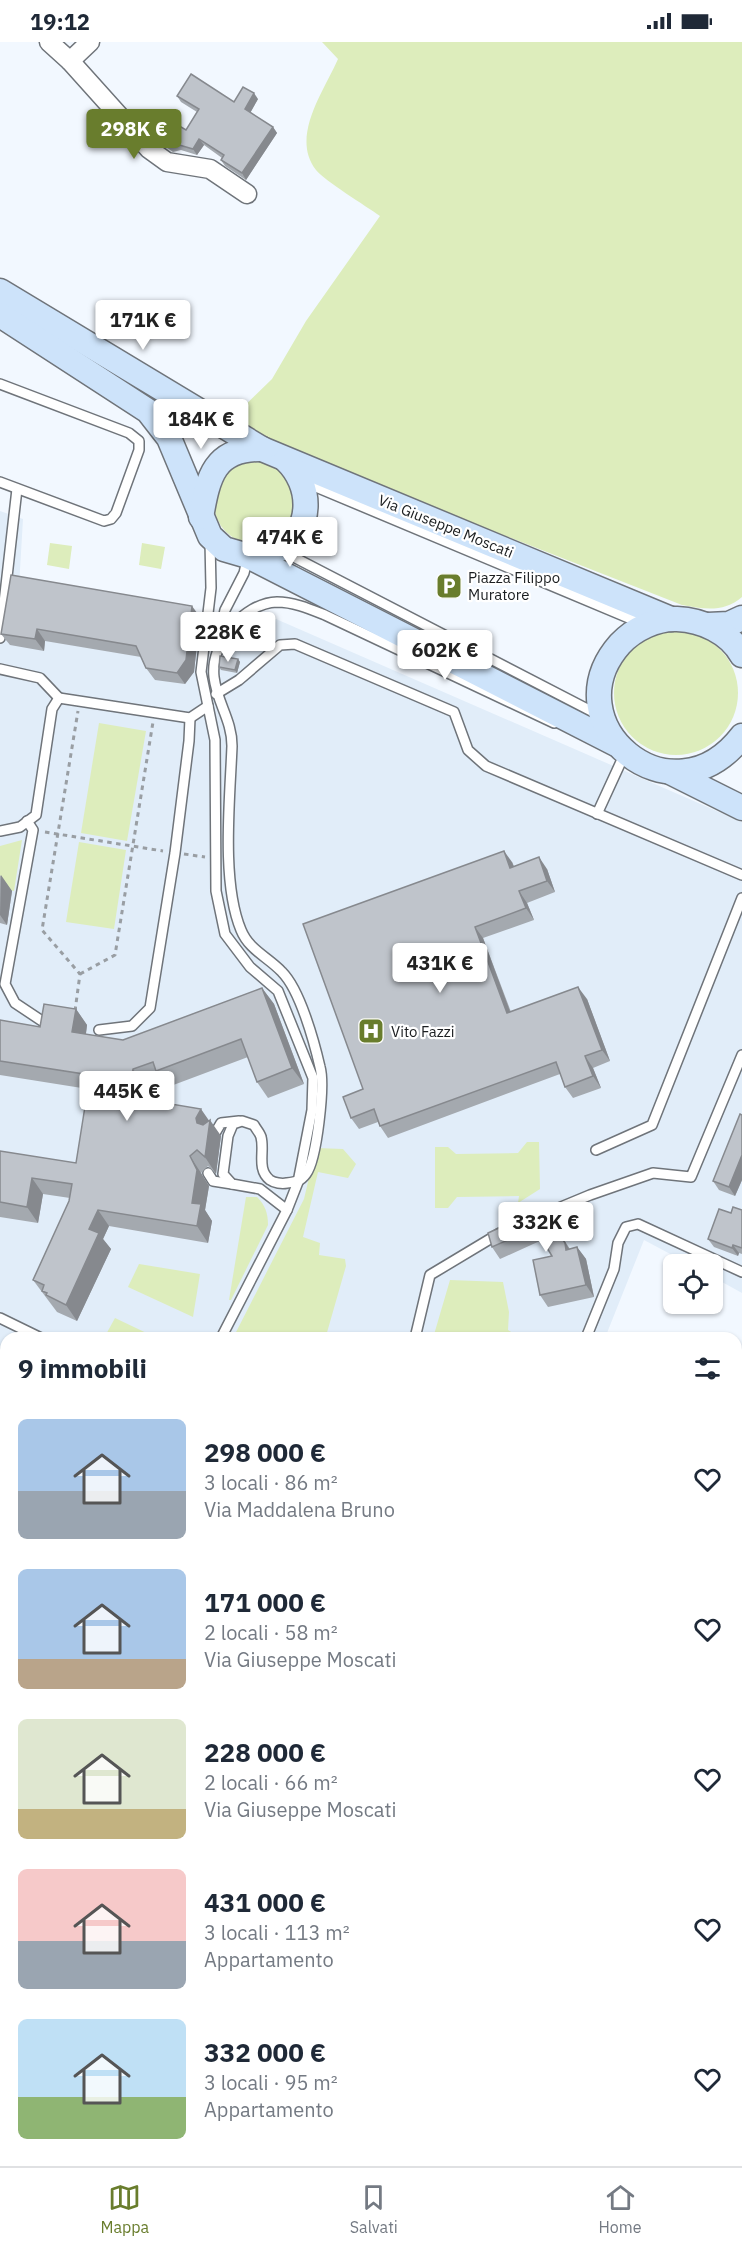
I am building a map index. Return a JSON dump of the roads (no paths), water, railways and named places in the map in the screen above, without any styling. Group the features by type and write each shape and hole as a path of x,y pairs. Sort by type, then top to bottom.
{"street":[{"path":"49,42 70,61 148,149 167,162 210,169 247,194"},
{"path":"70,61 90,42"},
{"name":"Via Giuseppe Moscati","path":"0,291 262,449 671,619"},
{"path":"0,315 148,411 169,438 205,526 224,549 248,556 616,746 639,763 670,772 742,808"},
{"path":"205,526 207,480 215,466 246,448 262,449"},
{"name":"Via Giuseppe Moscati","path":"286,460 298,471 303,482"},
{"path":"248,556 266,555 280,550 302,525 307,507 303,482"},
{"path":"708,625 729,624 742,618"},
{"name":"Via Giuseppe Moscati","path":"616,746 602,716 599,695 603,673 612,653 627,636 645,625 671,619 690,620 708,625 725,636 742,655"},
{"path":"670,772 692,771 713,764 731,750 742,736"}],"lane":[{"path":"0,333 29,333"},
{"path":"0,384 129,433 139,441 137,454 111,519 100,521 0,482"},
{"path":"303,482 645,625"},
{"path":"0,638 17,489"},
{"path":"205,526 211,588 201,672 215,740 216,891 225,934 250,967 278,991 313,1078 312,1110 298,1182 287,1210 224,1332"},
{"path":"280,550 602,716"},
{"path":"214,1135 221,1123 242,1121 254,1125 261,1137 263,1171 270,1180 282,1184 298,1182 307,1172 316,1137 323,1084 320,1067 292,985 281,970 255,951 241,932 231,895 232,729 216,694 213,674 225,610 244,573 248,556"},
{"path":"215,656 230,629 256,608 267,603 291,603 336,620 540,719 616,746 597,814"},
{"path":"216,694 239,680 280,645 295,644 454,712 468,750 486,766 742,875"},
{"path":"0,669 40,678 59,698 190,718 208,706"},
{"path":"0,831 20,827 36,815 52,709 59,698"},
{"path":"99,1030 132,1026 150,1008 175,853 190,718"},
{"path":"27,821 33,830 5,984 15,1003 42,1022"},
{"path":"596,1150 652,1125 742,898"},
{"path":"526,1222 590,1195 653,1173 691,1178 742,1055"},
{"path":"232,1184 223,1174 228,1136 233,1124 242,1121"},
{"path":"208,1173 213,1181 260,1190 287,1210"},
{"path":"588,1332 614,1269 618,1244 626,1227 638,1224 742,1272"},
{"path":"416,1332 430,1275 505,1231"},
{"path":"0,1318 29,1332"}],"place":[{"name":"Piazza Filippo Muratore","path":"449,586"},
{"name":"Vito Fazzi","path":"371,1031"}]}
